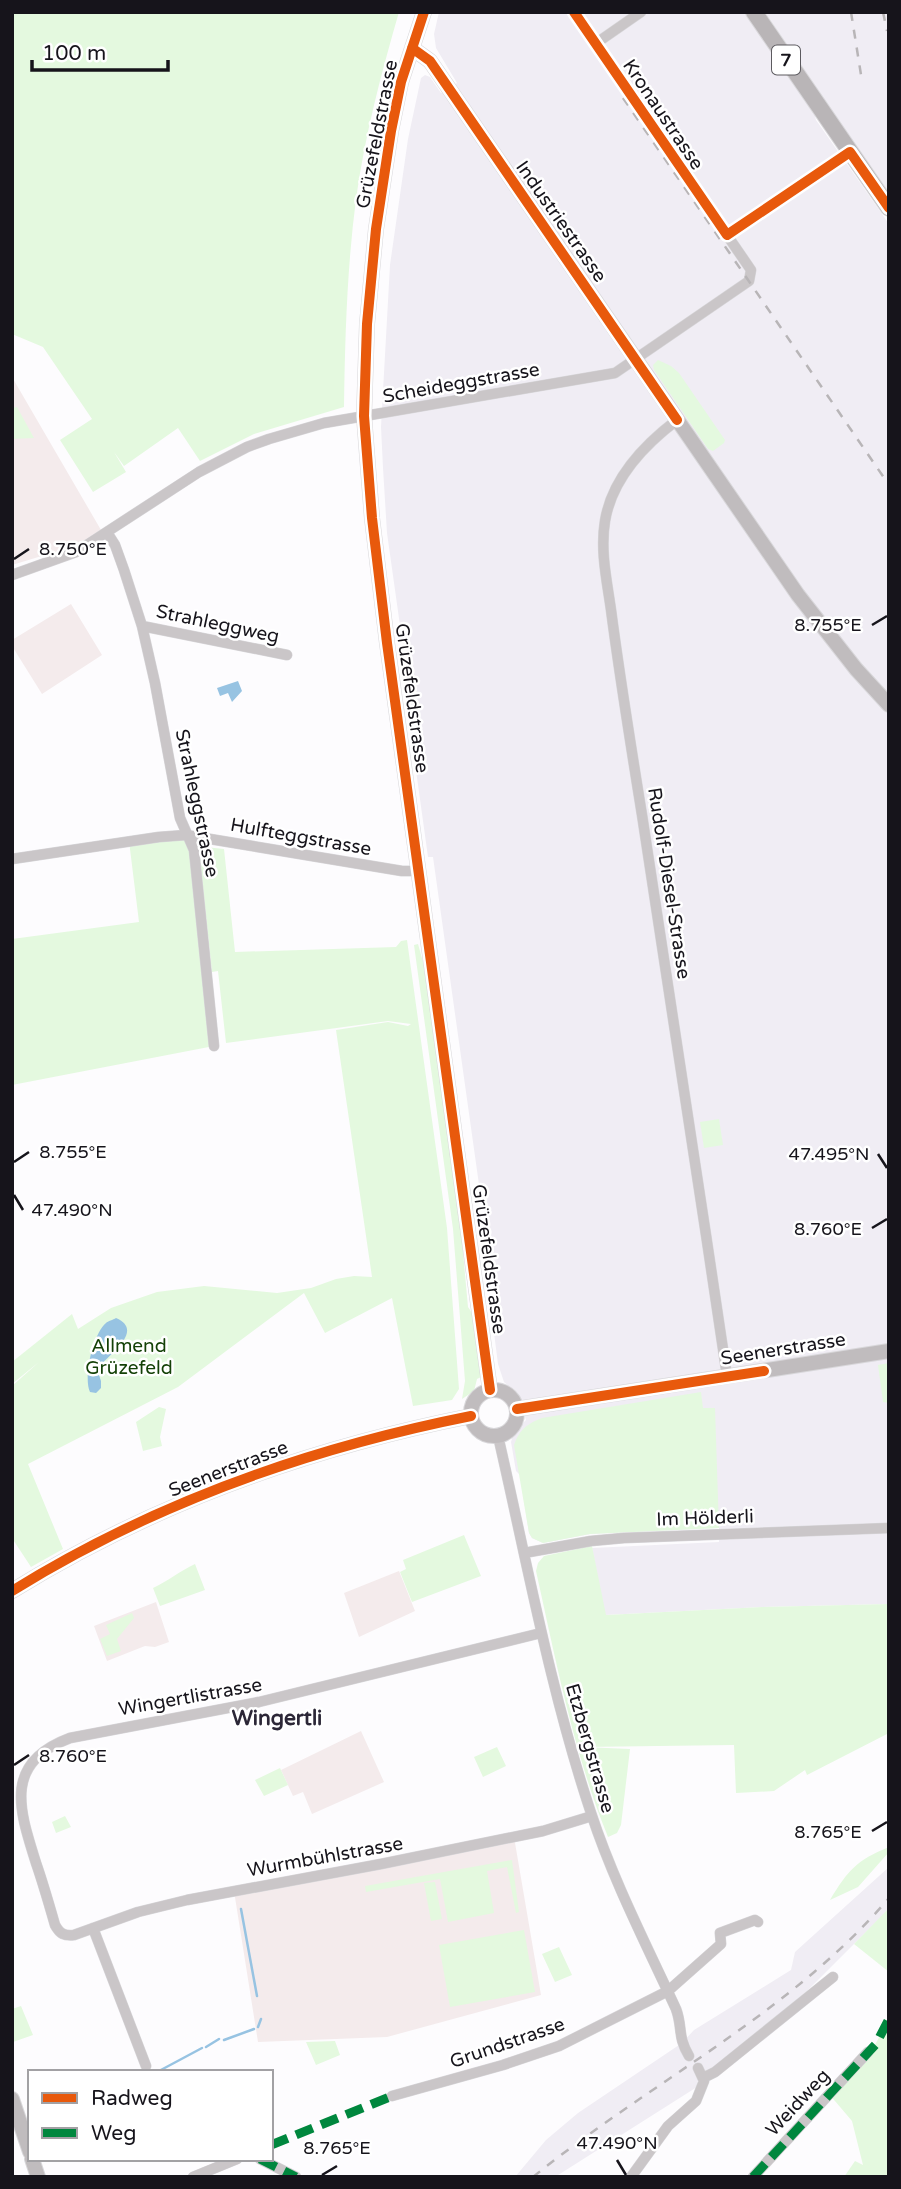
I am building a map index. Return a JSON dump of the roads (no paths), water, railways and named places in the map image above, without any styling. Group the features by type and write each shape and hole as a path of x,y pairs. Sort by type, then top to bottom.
{"main road":[{"name":"Grüzefeldstrasse","path":"424,12 401,82 376,229 367,335 364,416 372,518 490,1390"},
{"name":"7","path":"754,12 889,208"},
{"name":"Industriestrasse","path":"412,48 430,61 798,595 856,669 889,705"},
{"name":"Seenerstrasse","path":"517,1409 889,1352"},
{"path":"490,1390 505,1392 517,1409 510,1430 498,1436 484,1434 471,1416 473,1402 490,1390"},
{"name":"Seenerstrasse","path":"12,1591 120,1532 178,1505 268,1470 391,1432 471,1416"},
{"path":"12,2099 28,2146"}],"street":[{"name":"Kronaustrasse","path":"574,12 752,274"},
{"path":"595,44 641,12"},
{"name":"Scheideggstrasse","path":"12,575 76,552 108,534 199,472 247,447 324,423 615,373 745,284 752,274"},
{"name":"Rudolf-Diesel-Strasse","path":"677,420 632,461 614,491 605,520 603,555 629,741 684,1077 727,1376"},
{"name":"Strahleggstrasse","path":"108,534 115,545 142,626 180,818 194,850 214,1046"},
{"name":"Strahleggweg","path":"142,626 287,655"},
{"name":"Hulfteggstrasse","path":"12,859 186,835 402,871 418,871"},
{"name":"Etzbergstrasse","path":"498,1436 556,1697 592,1815 606,1853 681,2021 681,2042 689,2056"},
{"name":"Im Hölderli","path":"524,1553 624,1538 889,1528"},
{"name":"Wingertlistrasse","path":"66,1936 60,1933 55,1925 20,1807 20,1795 27,1771 46,1749 82,1734 259,1702 541,1633"},
{"name":"Wurmbühlstrasse","path":"66,1936 138,1912 187,1900 544,1831 592,1815"},
{"name":"Grundstrasse","path":"392,2096 503,2066 559,2046 668,1991 721,1944 720,1933 755,1920 758,1922"},
{"path":"93,1928 146,2066"},
{"path":"703,2078 726,2064 833,1977"},
{"name":"Weidweg","path":"753,2177 868,2052"},
{"path":"631,2177 668,2126 696,2101 703,2087 703,2078 698,2068"},
{"path":"193,2177 232,2161"},
{"path":"264,2161 296,2177"}],"water":[{"path":"238,681 242,691 232,702 228,693 220,696 217,688"},
{"path":"116,1318 124,1323 126,1336 122,1344 97,1369 101,1388 96,1393 90,1392 88,1376 93,1346 101,1329"}],"waterway":[{"path":"241,1909 257,1996"},
{"path":"258,2027 261,2019"},
{"path":"224,2040 254,2029"},
{"path":"206,2047 219,2039"},
{"path":"161,2070 202,2048"}],"railway":[{"path":"851,12 862,81"},
{"path":"883,12 887,31"},
{"path":"623,98 889,485"},
{"path":"533,2177 578,2142 764,2012 850,1939 889,1898"}],"district":[{"name":"Wingertli","path":"277,1718"}],"park label":[{"name":"Allmend Grüzefeld","path":"129,1356"}]}
